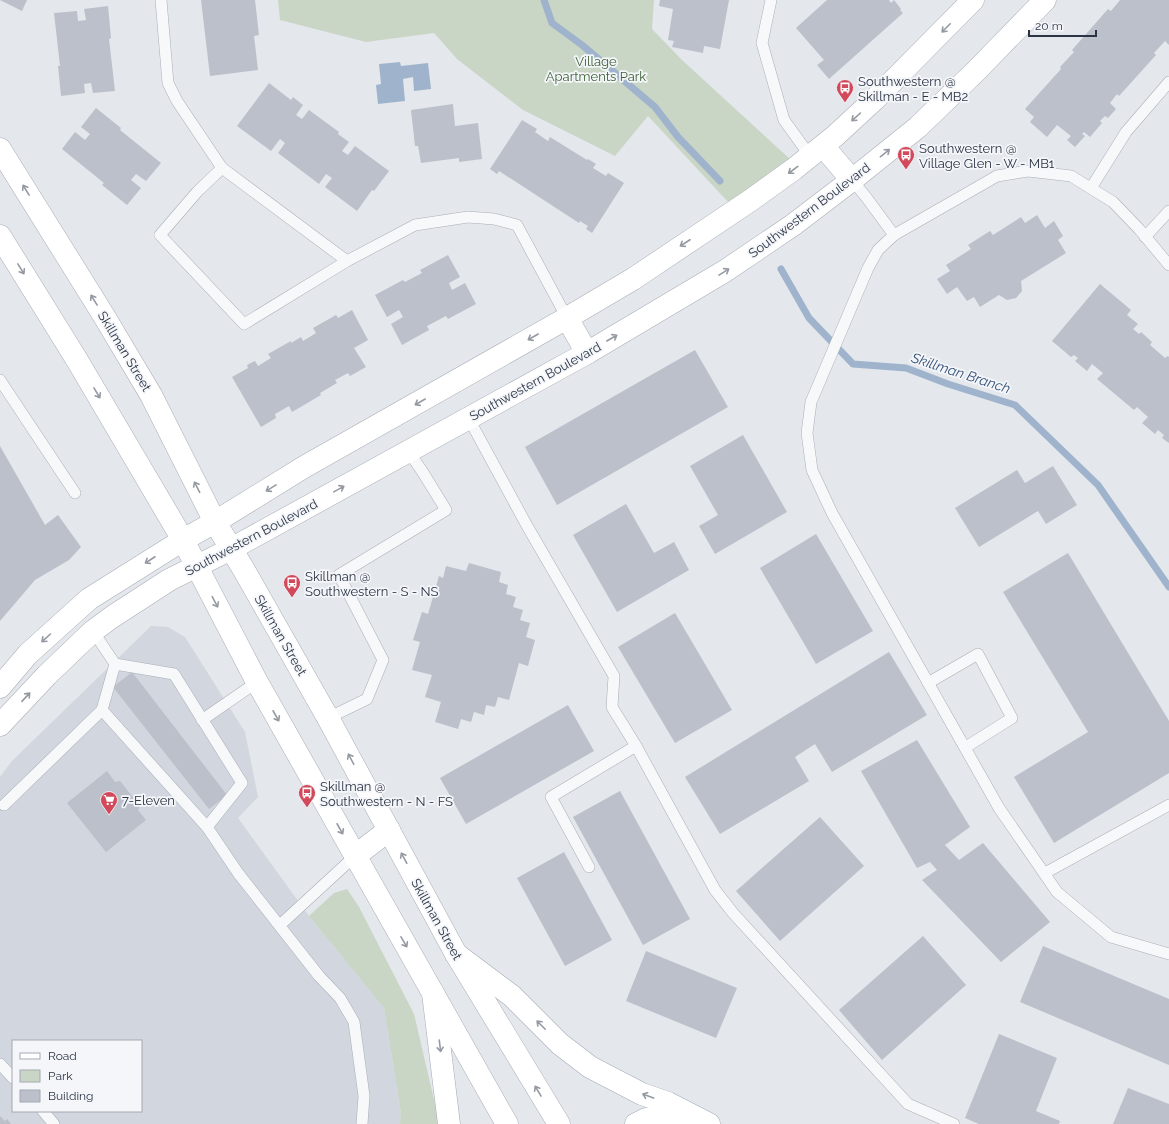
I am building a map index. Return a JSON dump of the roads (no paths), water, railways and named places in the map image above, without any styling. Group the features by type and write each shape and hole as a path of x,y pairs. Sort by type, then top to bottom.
{"main road":[{"path":"0,687 28,654 89,600 183,540 304,467 633,279 751,200 817,151 875,99 973,0"},
{"name":"Southwestern Boulevard","path":"0,725 47,675 93,631 112,616 169,580 231,549 587,353 725,271 793,224 852,180 918,127 977,70 1045,0"},
{"name":"Skillman Street","path":"0,149 104,316 151,396 215,522 328,718 456,954 558,1124"},
{"path":"817,151 852,180"},
{"path":"0,236 81,366 183,540 258,682 355,856 508,1124"},
{"path":"567,318 587,353"},
{"path":"355,856 389,830"},
{"path":"456,954 512,996 560,1044 590,1067 642,1094 668,1103 709,1124"},
{"path":"433,993 449,1124"},
{"path":"636,1124 646,1119 671,1116 700,1124"}],"lane":[{"path":"161,0 168,83 177,101 222,168 347,261"},
{"path":"771,0 762,43 784,120 817,151"},
{"path":"1091,188 1126,132 1169,82"},
{"path":"222,168 197,192 160,235 244,324 347,261 415,225 468,217 494,219 517,225 567,318"},
{"path":"1169,265 1113,202 1071,176 1028,171 997,176 894,235 878,250 861,283 811,402 807,433 812,470 832,512 928,683 966,747 999,808 1057,892 1111,937 1169,954"},
{"path":"852,180 894,235"},
{"path":"1145,237 1169,211"},
{"path":"0,380 75,493"},
{"path":"469,419 526,524 614,676 612,707 636,746 715,890 733,912 908,1104 954,1124"},
{"path":"328,718 367,699 383,660 339,575 446,510 408,451"},
{"path":"93,631 115,664 174,674 242,783 207,827"},
{"path":"928,683 978,654 1012,718 966,747"},
{"path":"4,805 102,710 115,664"},
{"path":"202,720 258,682"},
{"path":"102,710 207,827 238,873 319,976 340,998 354,1022 364,1096 362,1124"},
{"path":"589,867 551,797 636,746"},
{"path":"1045,873 1169,805"},
{"path":"280,925 355,856"},
{"path":"0,1064 12,1077"},
{"path":"44,1112 54,1124"}],"water":[{"path":"400,62 401,66 428,63 431,89 414,91 413,77 403,79 405,101 378,104 376,85 381,84 379,64"}],"waterway":[{"name":"Skillman Branch","path":"544,0 552,23 582,45 655,107 678,137 720,181"},
{"name":"Skillman Branch","path":"781,269 809,318 853,364 906,368 948,384 1015,405 1098,485 1169,587"}],"place":[{"name":"Southwestern @ Skillman - E - MB2","path":"845,103"},
{"name":"Southwestern @ Village Glen - W - MB1","path":"906,170"},
{"name":"Skillman @ Southwestern - S - NS","path":"292,598"},
{"name":"Skillman @ Southwestern - N - FS","path":"307,808"},
{"name":"7-Eleven","path":"109,815"}],"park label":[{"name":"Village Apartments Park","path":"596,68"}]}
